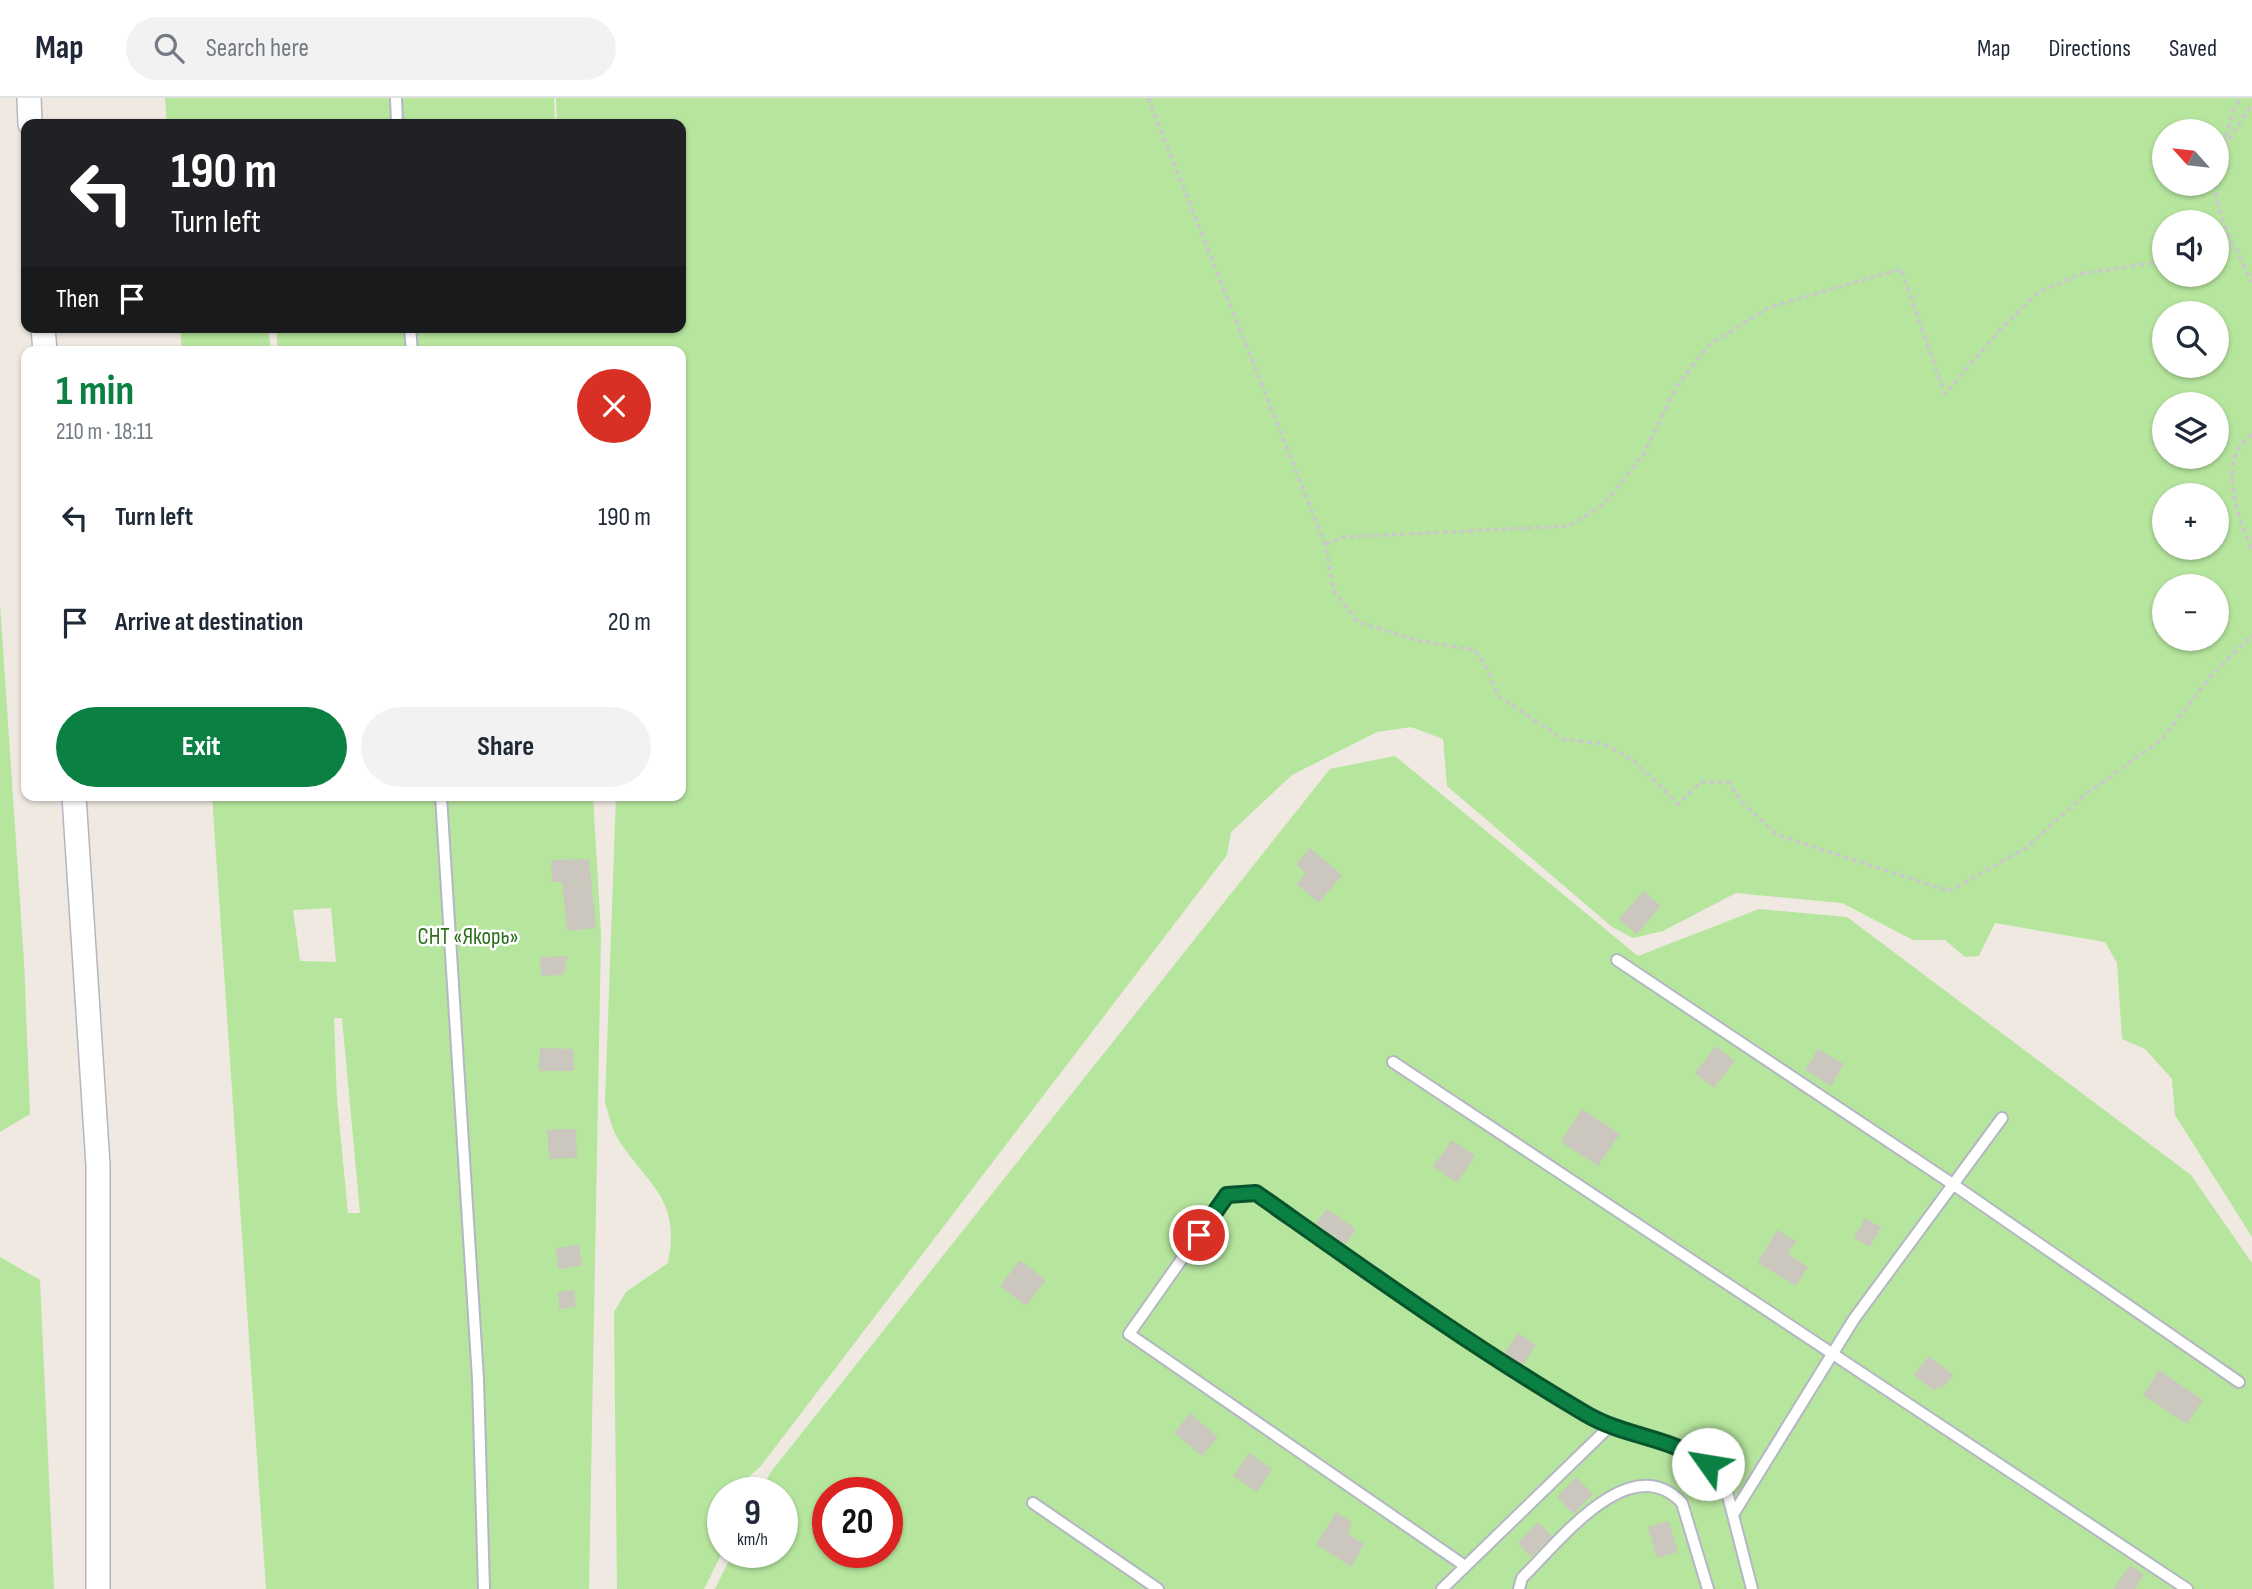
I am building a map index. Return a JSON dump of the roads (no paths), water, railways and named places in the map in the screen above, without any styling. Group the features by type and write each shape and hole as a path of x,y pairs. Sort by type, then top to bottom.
{"street":[{"path":"29,98 30,119"},
{"path":"74,801 98,1165 98,1589"}],"lane":[{"path":"396,98 397,119"},
{"path":"441,801 478,1379 484,1589"},
{"path":"1617,960 1954,1185 2239,1382"},
{"path":"1393,1062 2187,1589"},
{"path":"1734,1513 1854,1319 2002,1118"},
{"path":"1465,1566 1129,1334 1227,1195 1256,1193 1468,1340 1610,1426 1655,1437 1693,1453 1719,1475 1734,1513 1752,1589"},
{"path":"1442,1589 1610,1426"},
{"path":"1519,1589 1522,1578 1602,1501 1631,1487 1650,1485 1673,1493 1682,1503 1709,1589"},
{"path":"1034,1503 1158,1589"}],"park label":[{"name":"СНТ «Якорь»","path":"468,936"}]}
